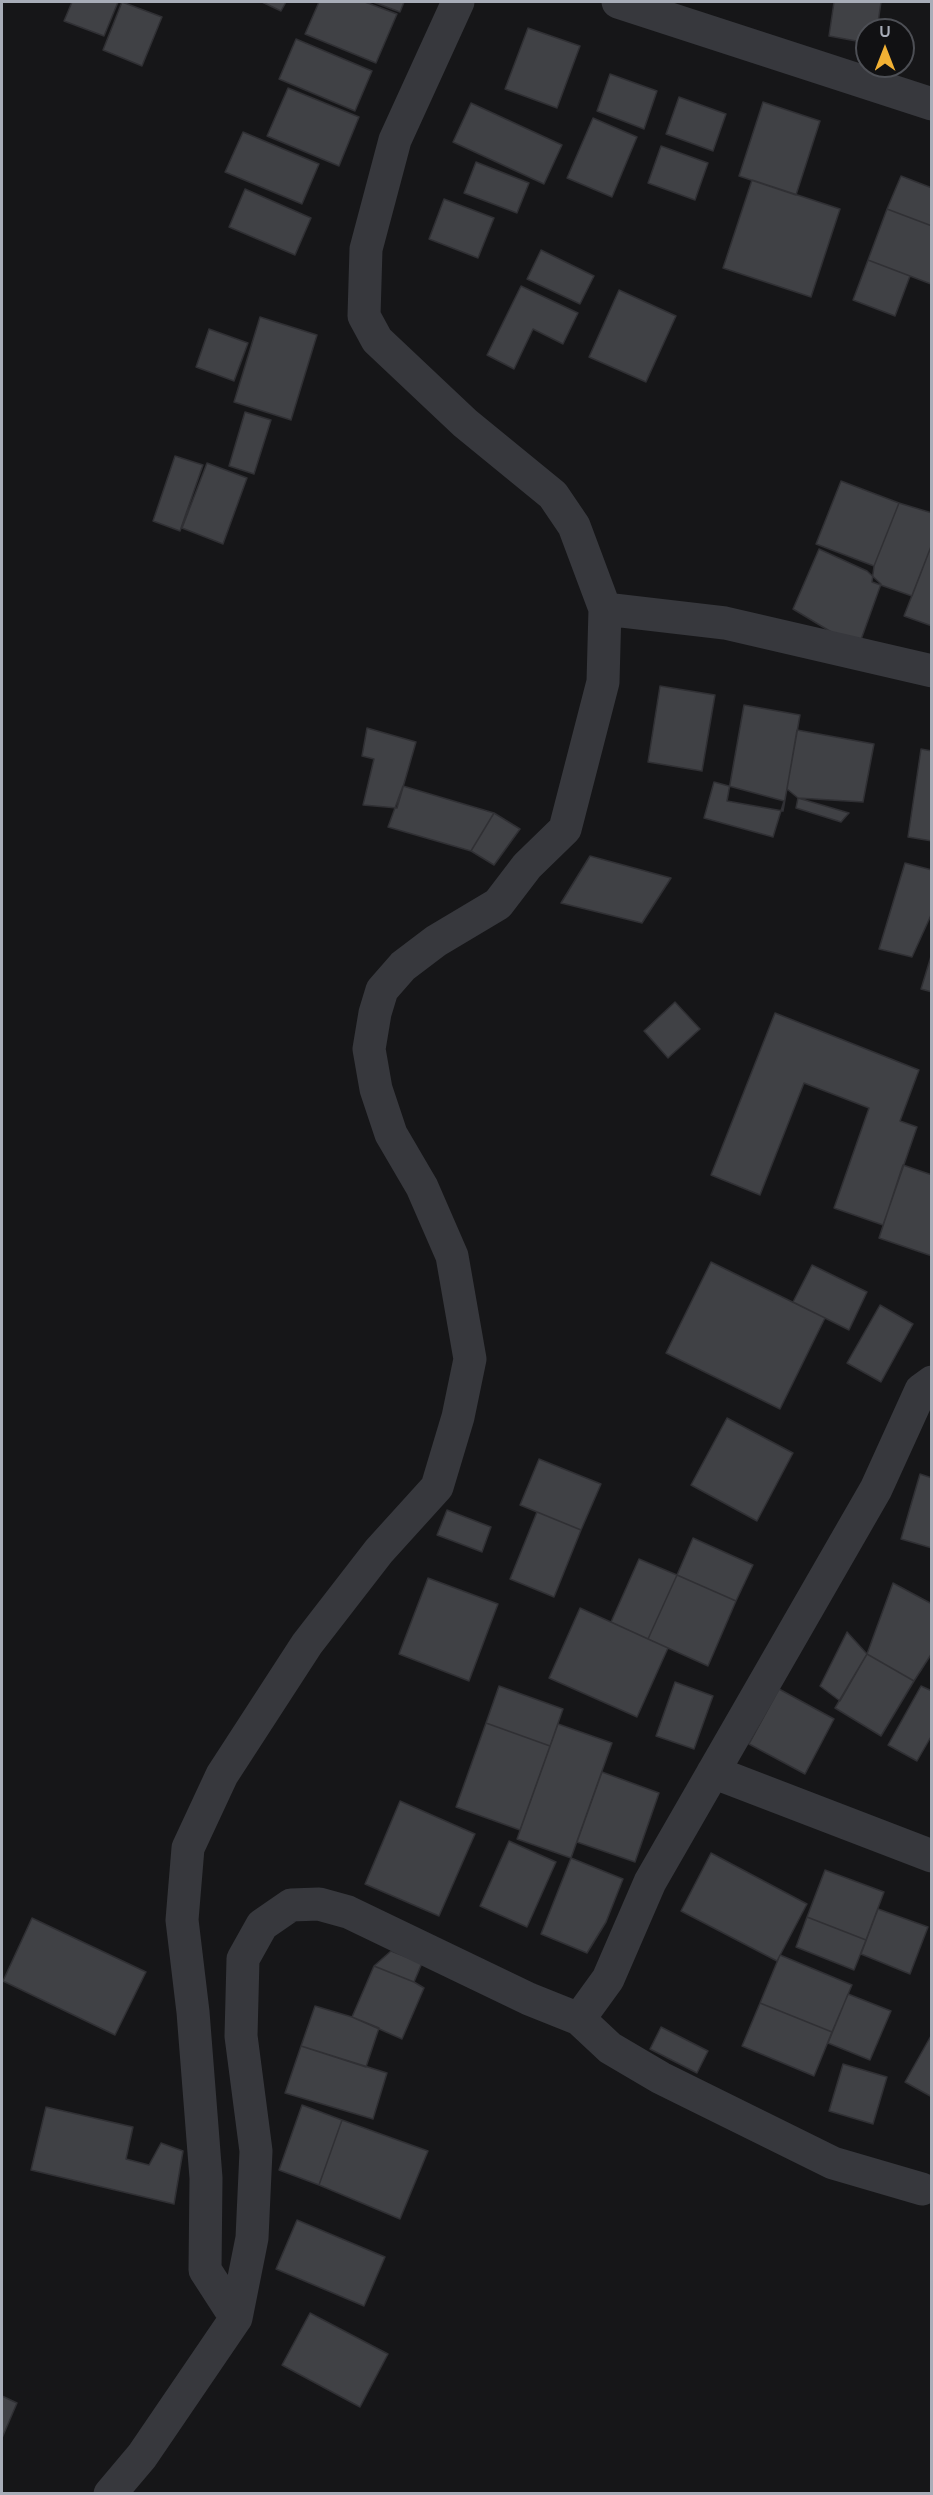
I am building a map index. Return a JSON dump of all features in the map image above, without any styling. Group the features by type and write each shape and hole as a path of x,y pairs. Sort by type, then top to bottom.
{"street":[{"path":"236,2318 205,2270 206,2178 193,2012 182,1920 188,1848 222,1775 307,1644 380,1551 437,1487 458,1417 470,1359 452,1256 422,1187 391,1134 376,1089 369,1049 375,1013 382,990 403,966 436,941 498,904 527,866 565,829 603,682 606,609 574,526 553,495 465,423 377,339 364,316 366,249 395,140 458,2"},
{"path":"618,2 932,104"},
{"path":"606,609 725,623 932,670"},
{"path":"579,2019 608,1979 650,1882 876,1489 921,1390 932,1382"},
{"path":"713,1772 932,1856"},
{"path":"110,2493 142,2456 236,2318 252,2238 256,2151 241,2036 243,1959 262,1924 291,1905 319,1904 348,1912 530,1999 579,2019 610,2048 683,2089 833,2163 922,2189"}],"building":[{"path":"72,2 118,2 104,36 64,21"},
{"path":"122,2 162,17 142,66 103,50"},
{"path":"262,2 286,2 281,11"},
{"path":"319,2 365,2 397,14 376,63 305,34"},
{"path":"373,2 404,2 400,12"},
{"path":"834,2 881,2 879,18 855,18 855,41 829,36"},
{"path":"528,28 580,46 557,108 505,89"},
{"path":"296,39 372,71 355,111 279,79"},
{"path":"610,74 657,91 644,129 597,111"},
{"path":"288,88 359,117 339,166 267,136"},
{"path":"679,97 726,114 713,151 666,134"},
{"path":"763,102 820,121 796,195 739,176"},
{"path":"471,103 562,145 544,184 453,142"},
{"path":"593,118 637,137 612,197 567,178"},
{"path":"243,132 319,164 302,204 225,172"},
{"path":"661,146 708,163 695,200 648,183"},
{"path":"476,162 529,183 517,213 464,193"},
{"path":"901,176 932,188 932,226 887,209"},
{"path":"752,180 840,209 811,297 723,268"},
{"path":"245,189 311,218 295,255 229,227"},
{"path":"444,199 494,218 478,258 429,239"},
{"path":"887,209 932,226 931,284 868,260"},
{"path":"541,250 594,276 580,304 527,279"},
{"path":"868,260 910,276 895,316 853,300"},
{"path":"521,286 578,313 563,344 533,329 514,369 487,355"},
{"path":"619,290 676,316 646,382 589,357"},
{"path":"260,317 317,335 291,420 234,402"},
{"path":"209,329 248,343 234,381 196,367"},
{"path":"245,412 271,420 254,474 229,466"},
{"path":"175,456 203,465 180,531 153,521"},
{"path":"207,463 247,478 223,544 182,528"},
{"path":"841,481 899,503 874,566 816,544"},
{"path":"899,503 932,513 932,544 912,596 872,582 874,566"},
{"path":"932,544 932,626 904,616"},
{"path":"819,549 867,571 881,584 858,648 793,609"},
{"path":"660,686 715,695 702,771 648,762"},
{"path":"744,705 800,715 783,811 727,801"},
{"path":"367,728 416,742 397,808 363,805 374,759 362,756"},
{"path":"797,730 874,744 863,802 798,798 787,789"},
{"path":"921,749 932,751 932,841 908,837"},
{"path":"714,782 784,801 773,837 704,818"},
{"path":"403,786 494,813 471,851 388,827"},
{"path":"798,798 849,813 841,822 796,808"},
{"path":"494,813 520,829 494,865 471,851"},
{"path":"590,856 671,878 642,923 561,903"},
{"path":"905,863 932,870 932,913 912,957 879,949"},
{"path":"932,953 932,992 921,989"},
{"path":"675,1002 700,1029 668,1058 644,1031"},
{"path":"775,1013 919,1070 900,1121 917,1127 883,1225 834,1208 869,1108 804,1083 760,1195 711,1175"},
{"path":"903,1165 932,1175 932,1256 879,1238"},
{"path":"711,1262 825,1318 780,1409 666,1353"},
{"path":"812,1265 867,1292 849,1330 793,1302"},
{"path":"880,1305 913,1324 881,1382 847,1363"},
{"path":"727,1418 793,1453 757,1521 691,1485"},
{"path":"539,1459 601,1484 581,1530 520,1505"},
{"path":"920,1474 932,1478 932,1548 901,1539"},
{"path":"447,1510 491,1527 482,1552 437,1535"},
{"path":"537,1512 581,1530 554,1597 510,1579"},
{"path":"693,1538 753,1565 736,1601 677,1575"},
{"path":"639,1559 677,1575 648,1639 611,1622"},
{"path":"677,1575 736,1601 708,1666 648,1639"},
{"path":"428,1578 498,1604 469,1681 399,1654"},
{"path":"893,1583 932,1604 932,1653 914,1681 867,1654"},
{"path":"580,1608 668,1648 637,1717 549,1678"},
{"path":"847,1632 867,1654 840,1701 820,1686"},
{"path":"867,1654 914,1681 881,1736 835,1708"},
{"path":"675,1682 713,1696 694,1749 656,1736"},
{"path":"499,1686 563,1709 550,1746 486,1723"},
{"path":"921,1686 932,1691 932,1735 917,1761 888,1745"},
{"path":"779,1689 834,1719 805,1774 749,1744"},
{"path":"486,1723 550,1746 520,1830 456,1807"},
{"path":"558,1724 612,1743 571,1858 517,1839"},
{"path":"602,1772 659,1793 635,1862 577,1842"},
{"path":"400,1801 475,1834 439,1916 365,1884"},
{"path":"509,1841 556,1862 527,1927 480,1906"},
{"path":"711,1853 807,1904 777,1961 681,1911"},
{"path":"571,1858 623,1879 606,1922 587,1953 541,1934"},
{"path":"825,1870 884,1892 866,1940 807,1917"},
{"path":"878,1909 928,1927 910,1974 861,1954"},
{"path":"807,1917 866,1940 854,1970 796,1947"},
{"path":"32,1918 146,1972 115,2035 3,1981"},
{"path":"391,1951 422,1963 414,1982 374,1966"},
{"path":"780,1955 852,1985 832,2032 760,2003"},
{"path":"374,1966 424,1988 402,2039 352,2017"},
{"path":"848,1994 891,2011 870,2060 828,2043"},
{"path":"760,2003 832,2032 814,2076 742,2046"},
{"path":"315,2006 379,2028 366,2067 301,2046"},
{"path":"661,2027 708,2051 697,2073 650,2049"},
{"path":"932,2034 932,2097 905,2082"},
{"path":"301,2046 387,2073 373,2119 285,2093"},
{"path":"843,2064 887,2077 873,2124 829,2111"},
{"path":"302,2105 342,2120 319,2185 279,2170"},
{"path":"46,2107 133,2127 126,2159 149,2165 161,2143 183,2151 174,2204 31,2170"},
{"path":"342,2120 428,2151 400,2219 319,2185"},
{"path":"297,2220 385,2257 364,2306 276,2269"},
{"path":"310,2313 388,2354 360,2407 282,2365"},
{"path":"2,2396 17,2403 2,2438"}]}
